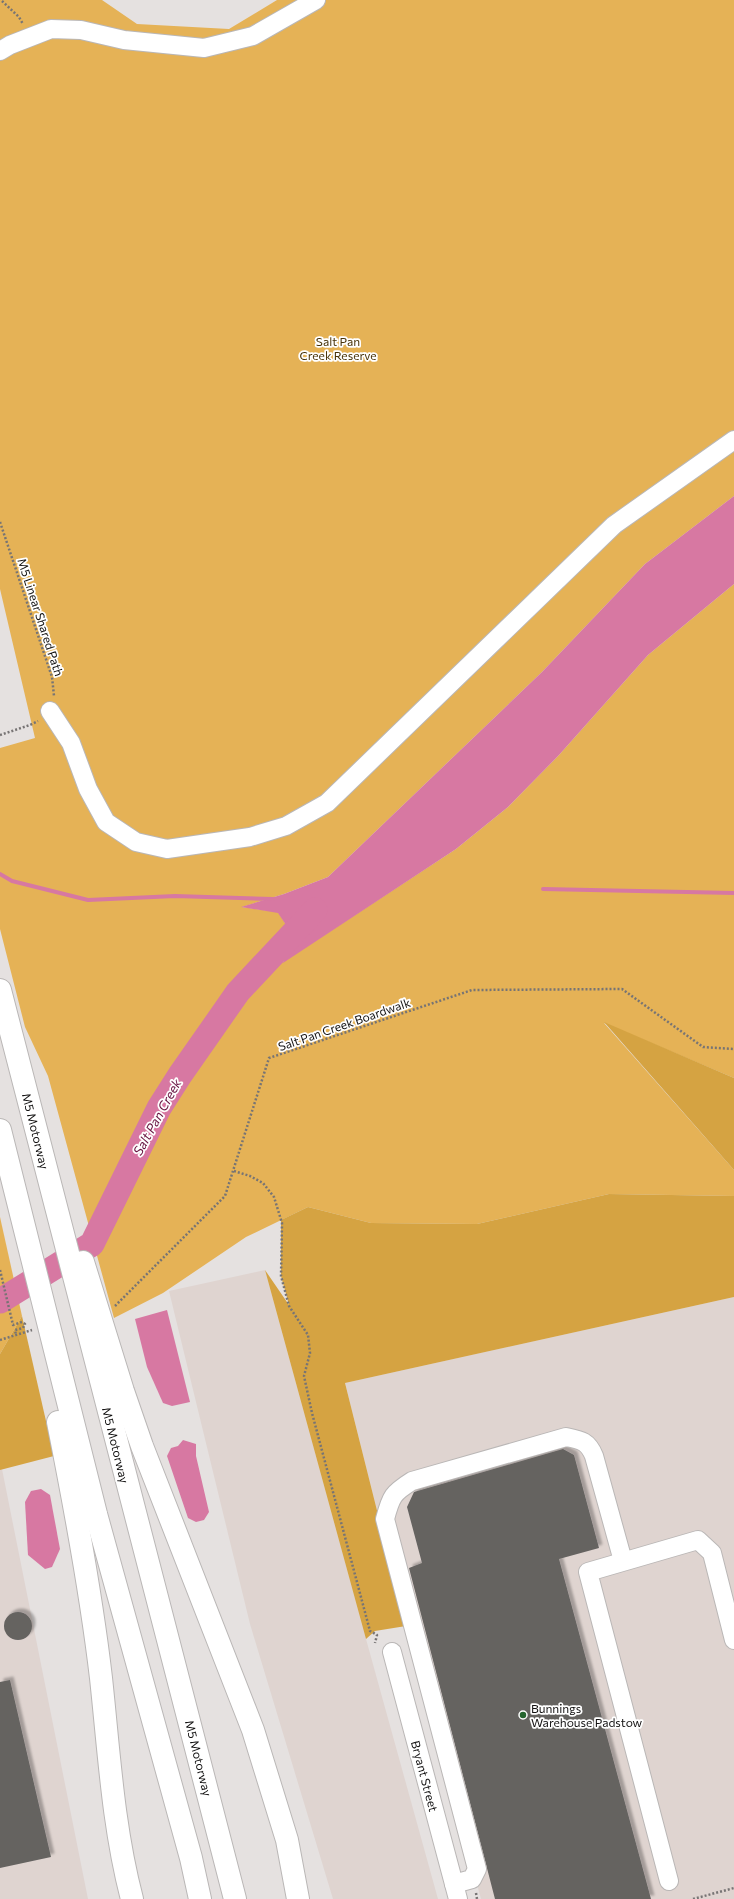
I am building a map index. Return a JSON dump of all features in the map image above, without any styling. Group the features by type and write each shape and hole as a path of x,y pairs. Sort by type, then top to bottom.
{"highway":[{"path":"0,990 16,1057 89,1279 113,1393 174,1531 216,1632 253,1730 287,1840 298,1899"},
{"path":"0,1130 62,1407 99,1666 113,1805 132,1899"},
{"path":"0,1165 62,1407 96,1514 191,1858 200,1899"},
{"name":"M5 Motorway","path":"113,1393 189,1719 235,1899"}],"street":[{"path":"0,51 10,45 51,29 81,30 124,40 204,48 253,36 316,0"},
{"path":"50,711 72,743 88,789 106,822 136,842 167,849 250,837 286,826 327,803 614,525 734,440"},
{"path":"456,1892 472,1879 477,1869 385,1519 390,1500 398,1490 412,1480 566,1437 581,1440 590,1447 594,1456 623,1561"},
{"path":"669,1881 588,1572 698,1540 712,1553 734,1640"},
{"name":"Bryant Street","path":"392,1652 456,1892"},
{"path":"420,1759 432,1745 444,1743"}],"path":[{"path":"2,0 19,17 30,37"},
{"name":"M5 Linear Shared Path","path":"0,522 52,677 54,697 50,711"},
{"path":"0,735 30,725 45,717 50,711"},
{"name":"Salt Pan Creek Boardwalk","path":"113,1308 225,1196 269,1058 472,990 622,989 703,1047 734,1049"},
{"path":"234,1171 250,1176 263,1183 274,1197 282,1223 281,1276 289,1306 308,1335 310,1352 304,1376 312,1413 370,1630 377,1635 375,1643"},
{"path":"0,1270 13,1324 22,1322 24,1324 23,1328 15,1330 16,1335"},
{"path":"0,1340 39,1329"},
{"path":"694,1899 734,1888"}],"shaded area":[{"path":"734,496 734,584 648,655 559,755 508,807 456,849 283,963 294,937 278,913 241,907 284,894 328,877 542,672 645,564"},
{"path":"604,1022 734,1078 734,1170"},
{"path":"609,1194 734,1196 734,1297 345,1383 406,1626 375,1631 366,1639 265,1270 289,1305 281,1276 281,1220 308,1207 371,1223 477,1224"},
{"path":"265,1270 438,1899 333,1899 250,1624 169,1291"},
{"path":"734,1297 734,1899 481,1899 406,1626 345,1383"},
{"path":"167,1310 190,1402 172,1406 163,1403 147,1367 135,1319"},
{"path":"22,1316 54,1456 0,1470 0,1354"},
{"path":"183,1440 196,1444 196,1456 209,1512 204,1520 196,1522 188,1518 167,1456 171,1448 178,1446"},
{"path":"2,1469 88,1899 0,1899 0,1470"},
{"path":"41,1489 50,1495 60,1549 52,1567 45,1569 28,1555 25,1502 31,1491"}],"green space":[{"name":"Salt Pan Creek Reserve","path":"0,0 102,0 137,24 229,29 277,0 734,0 734,496 645,564 542,672 328,877 284,894 242,907 278,912 294,937 283,962 456,849 508,807 559,755 648,655 734,584 734,1078 604,1023 734,1170 734,1196 609,1194 477,1224 371,1223 308,1207 246,1237 163,1293 114,1318 48,1076 25,1027 0,929 0,748 35,738 0,589"},
{"path":"0,1217 22,1316 0,1354"}],"building":[{"name":"Bunnings Warehouse Padstow","path":"563,1449 574,1455 599,1548 559,1559 651,1899 495,1899 409,1568 422,1563 407,1507 414,1492"},
{"path":"18,1612 28,1616 32,1626 28,1636 18,1640 8,1636 4,1626 8,1616"},
{"path":"10,1680 51,1857 0,1868 0,1682"}],"waterway":[{"path":"0,874 12,881 88,900 175,896 273,899"},
{"path":"543,889 734,893"},
{"name":"Salt Pan Creek","path":"0,1301 92,1244 159,1108 180,1075 238,992 315,910"}],"place":[{"name":"Bunnings Warehouse Padstow","path":"523,1715"}]}
